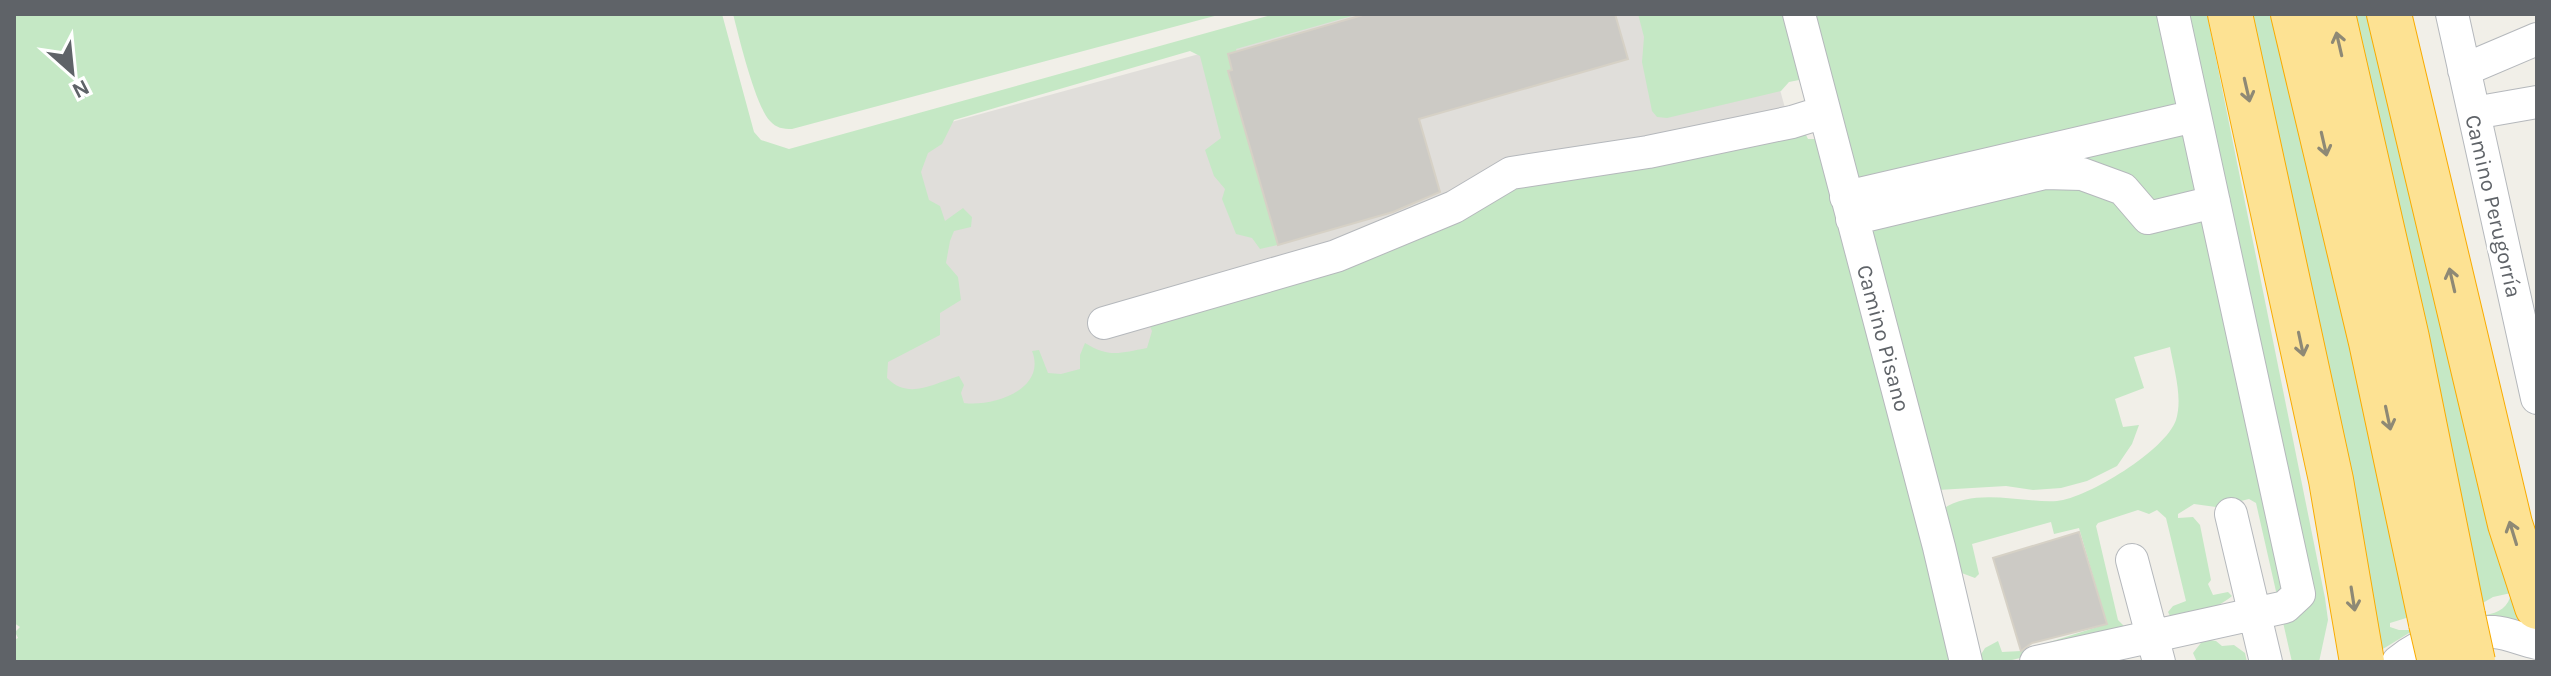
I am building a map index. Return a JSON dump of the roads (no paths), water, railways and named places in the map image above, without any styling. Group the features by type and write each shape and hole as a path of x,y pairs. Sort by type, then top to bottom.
{"highway":[{"path":"2230,14 2331,480 2362,662"},
{"path":"2293,14 2445,634 2473,662"},
{"path":"2333,14 2407,338 2445,634"},
{"path":"2389,14 2510,524 2537,607"}],"street":[{"name":"Camino Pisano","path":"1799,14 1935,532 1966,662"},
{"path":"2036,662 2156,649 2255,613 2285,607 2299,594 2173,14"},
{"name":"Camino Perugorría","path":"2452,14 2537,398"},
{"path":"2464,70 2537,39"},
{"path":"2474,113 2537,102"},
{"path":"1104,323 1336,256 1454,207 1511,173 1648,152 1792,122 1824,112"},
{"path":"1849,208 2195,116"},
{"path":"1849,208 2045,173 2082,174 2123,189 2148,218 2214,202"},
{"path":"2231,514 2266,662"},
{"path":"2132,560 2156,649"},
{"path":"2398,662 2410,652 2452,635 2496,632 2537,643"}]}
